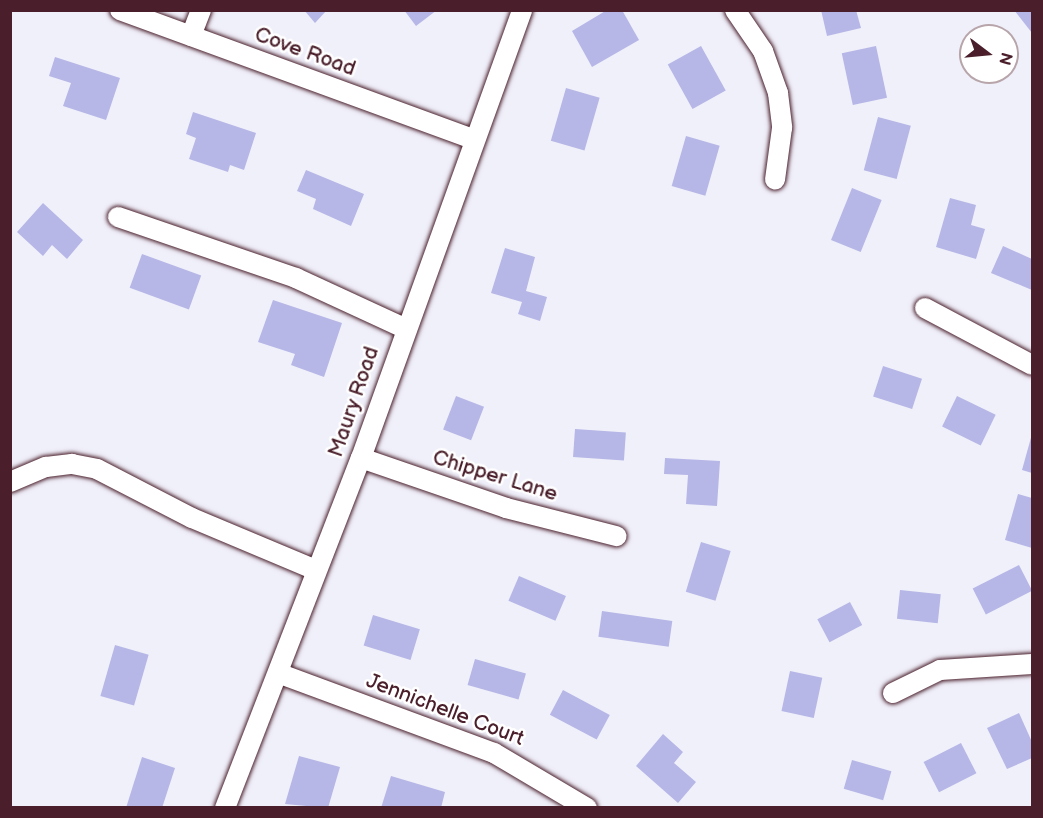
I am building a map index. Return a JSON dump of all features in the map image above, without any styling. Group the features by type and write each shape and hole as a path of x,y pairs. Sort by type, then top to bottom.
{"street":[{"name":"Cove Road","path":"120,10 473,139"},
{"path":"191,36 201,10"},
{"name":"Maury Road","path":"225,807 361,458 404,328 522,10"},
{"path":"735,10 763,51 778,93 782,128 775,180"},
{"path":"118,216 296,278 404,328"},
{"path":"925,309 1032,365"},
{"name":"Chipper Lane","path":"361,458 506,507 616,536"},
{"path":"10,482 46,467 72,464 97,469 192,518 316,570"},
{"path":"893,693 940,670 1032,664"},
{"name":"Jennichelle Court","path":"278,673 494,753 587,807"}],"building":[{"path":"304,10 327,10 315,23"},
{"path":"404,10 437,10 416,26"},
{"path":"607,10 622,10 639,40 592,67 572,31"},
{"path":"821,10 856,10 861,28 827,36"},
{"path":"1014,10 1032,10 1032,33"},
{"path":"701,46 726,91 692,109 668,64"},
{"path":"876,46 887,98 853,105 842,53"},
{"path":"55,57 120,78 106,120 63,106 71,83 49,76"},
{"path":"566,88 600,98 584,151 551,141"},
{"path":"193,112 256,133 244,170 230,165 228,172 189,159 196,138 186,134"},
{"path":"878,117 911,126 897,179 864,170"},
{"path":"686,136 720,146 705,196 672,186"},
{"path":"306,170 364,194 351,226 313,209 316,199 297,191"},
{"path":"852,188 882,200 861,252 831,240"},
{"path":"950,198 976,205 971,225 985,229 976,259 936,247"},
{"path":"43,203 83,240 67,259 52,245 43,256 17,232"},
{"path":"1003,246 1032,259 1032,290 991,273"},
{"path":"505,248 535,257 526,291 547,297 540,321 518,314 522,302 491,293"},
{"path":"142,254 201,276 189,309 130,288"},
{"path":"273,300 342,323 324,377 291,365 295,354 258,342"},
{"path":"883,366 922,379 912,409 873,396"},
{"path":"456,396 484,407 471,440 443,430"},
{"path":"957,396 996,415 981,445 942,427"},
{"path":"575,429 626,433 624,460 573,457"},
{"path":"1032,434 1032,473 1022,470"},
{"path":"665,458 720,461 717,506 686,504 688,475 664,474"},
{"path":"1018,494 1032,498 1032,548 1005,540"},
{"path":"701,542 731,551 715,601 686,592"},
{"path":"1019,565 1032,591 986,614 973,589"},
{"path":"519,576 566,596 555,621 508,601"},
{"path":"900,590 941,594 938,623 897,619"},
{"path":"850,602 862,625 830,642 817,619"},
{"path":"602,611 672,621 669,647 598,637"},
{"path":"373,615 420,629 411,660 364,646"},
{"path":"115,645 149,655 134,706 100,696"},
{"path":"475,659 526,674 519,700 468,685"},
{"path":"790,671 822,678 814,718 781,711"},
{"path":"563,690 610,715 597,740 550,715"},
{"path":"1019,713 1032,742 1032,758 1007,769 987,728"},
{"path":"663,734 683,752 674,763 696,782 678,803 636,766"},
{"path":"961,743 976,773 939,792 924,762"},
{"path":"299,756 340,767 328,808 285,804"},
{"path":"142,757 175,768 162,808 126,808"},
{"path":"852,760 891,771 883,800 844,789"},
{"path":"391,776 445,792 441,808 381,808"}]}
